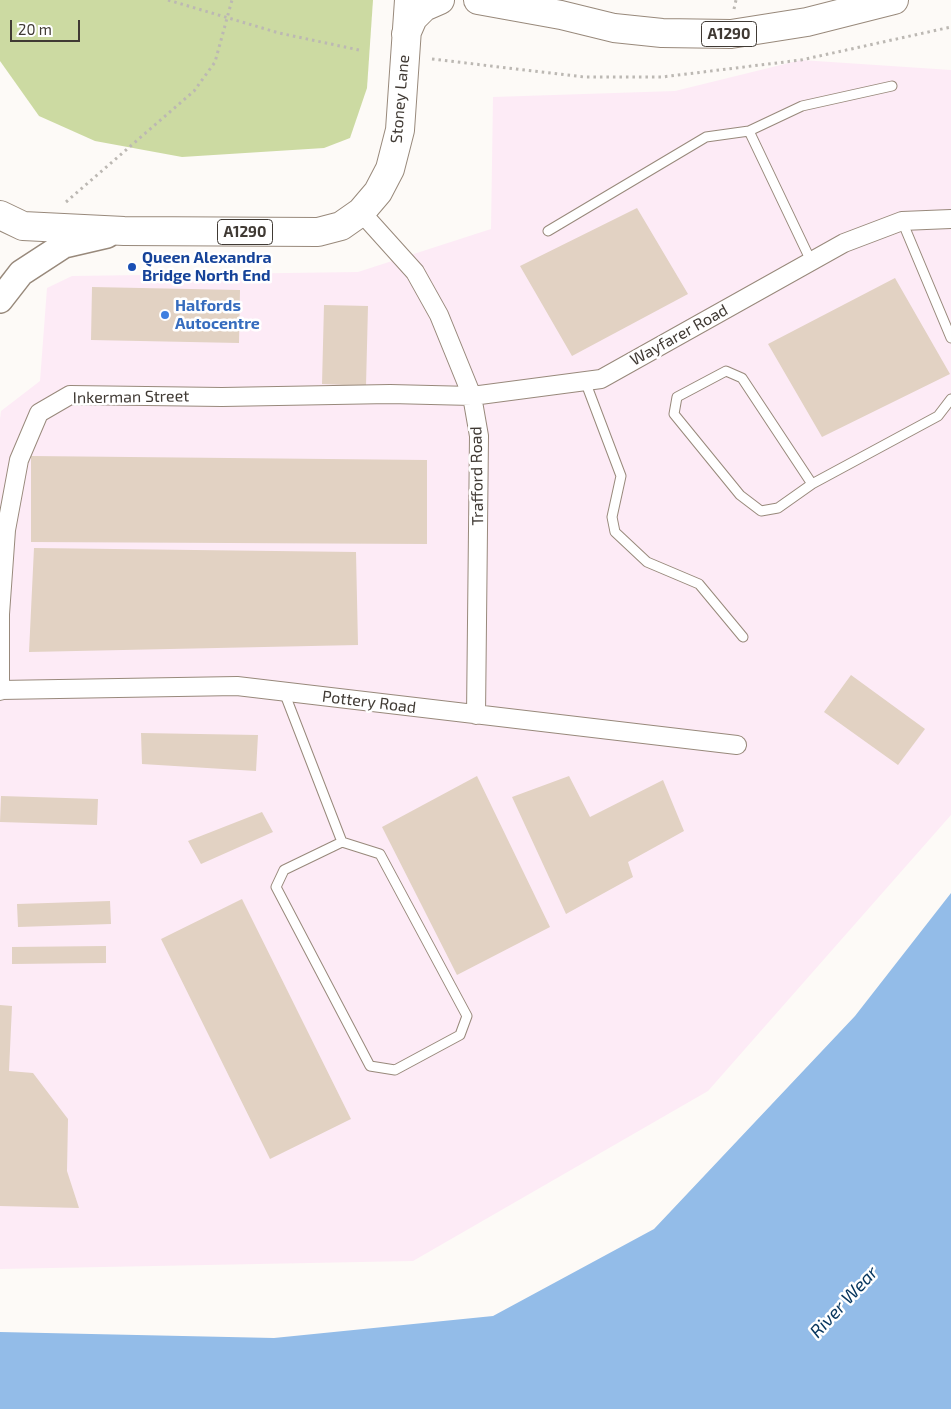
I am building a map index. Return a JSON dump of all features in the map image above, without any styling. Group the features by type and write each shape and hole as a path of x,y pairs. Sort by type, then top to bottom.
{"main road":[{"name":"A1290","path":"405,36 409,0"},
{"name":"A1290","path":"405,36 412,18 424,7 440,0"},
{"name":"A1290","path":"478,0 561,15 614,28 652,32 731,34 807,22 894,0"},
{"name":"A1290","path":"536,0 561,15"},
{"name":"Stoney Lane","path":"361,212 378,192 390,169 398,140 405,36"},
{"name":"A1290","path":"8,223 124,231 318,232 341,226 361,212"},
{"path":"0,300 21,273 64,245 124,231"}],"street":[{"name":"Trafford Road","path":"361,212 415,272 439,316 472,396 479,436 476,715"},
{"name":"Wayfarer Road","path":"390,394 472,396 601,379 844,243 902,221 951,219"},
{"name":"Inkerman Street","path":"0,691 0,614 6,530 19,460 39,413 70,395 222,397 390,394"},
{"name":"Pottery Road","path":"0,691 237,686 737,746"}],"lane":[{"path":"548,231 706,138 749,132 802,106 892,86"},
{"path":"749,132 811,261"},
{"path":"902,221 951,338"},
{"path":"812,484 742,378 726,371 677,397 674,414 740,495 761,512 778,508 812,484 938,416 951,399"},
{"path":"586,381 621,476 612,517 615,532 647,562 699,584 743,637"},
{"path":"284,692 342,842"},
{"path":"342,842 380,854 467,1016 460,1035 395,1070 370,1066 276,887 284,870 342,842"}],"path":[{"path":"168,0 279,33 359,50"},
{"path":"64,203 194,91 215,62 232,0"},
{"path":"432,59 584,77 662,77 801,60 951,27"}],"shaded area":[{"path":"801,60 951,70 951,815 708,1091 413,1261 0,1269 0,419 1,411 40,381 47,288 72,276 358,272 491,229 493,97 675,91"}],"green space":[{"path":"0,0 373,0 367,88 350,138 324,148 182,157 95,141 39,116 0,61"}],"water":[{"name":"River Wear","path":"951,893 951,1409 0,1409 0,1332 274,1338 493,1316 654,1229 855,1016"}],"building":[{"path":"637,208 688,294 572,356 520,266"},
{"path":"895,278 950,374 822,437 768,344"},
{"name":"Halfords Autocentre","path":"92,287 240,290 239,343 91,340"},
{"path":"324,305 368,306 366,386 322,384"},
{"path":"31,456 427,460 427,544 31,542"},
{"path":"34,548 356,552 358,645 29,652"},
{"path":"851,675 925,729 898,765 824,712"},
{"path":"141,733 258,735 256,771 142,764"},
{"path":"477,776 550,927 457,975 382,827"},
{"path":"569,776 590,817 663,780 684,831 628,862 633,877 566,914 512,797"},
{"path":"1,796 98,799 97,825 0,822"},
{"path":"262,812 273,832 201,864 188,841"},
{"path":"242,899 351,1119 270,1159 161,939"},
{"path":"110,901 111,924 18,927 17,904"},
{"path":"106,946 106,963 12,964 12,947"},
{"path":"0,1005 12,1006 9,1071 33,1073 68,1119 67,1171 79,1208 0,1206"}],"place":[{"name":"Queen Alexandra Bridge North End","path":"132,267"},
{"name":"Halfords Autocentre","path":"165,315"}]}
